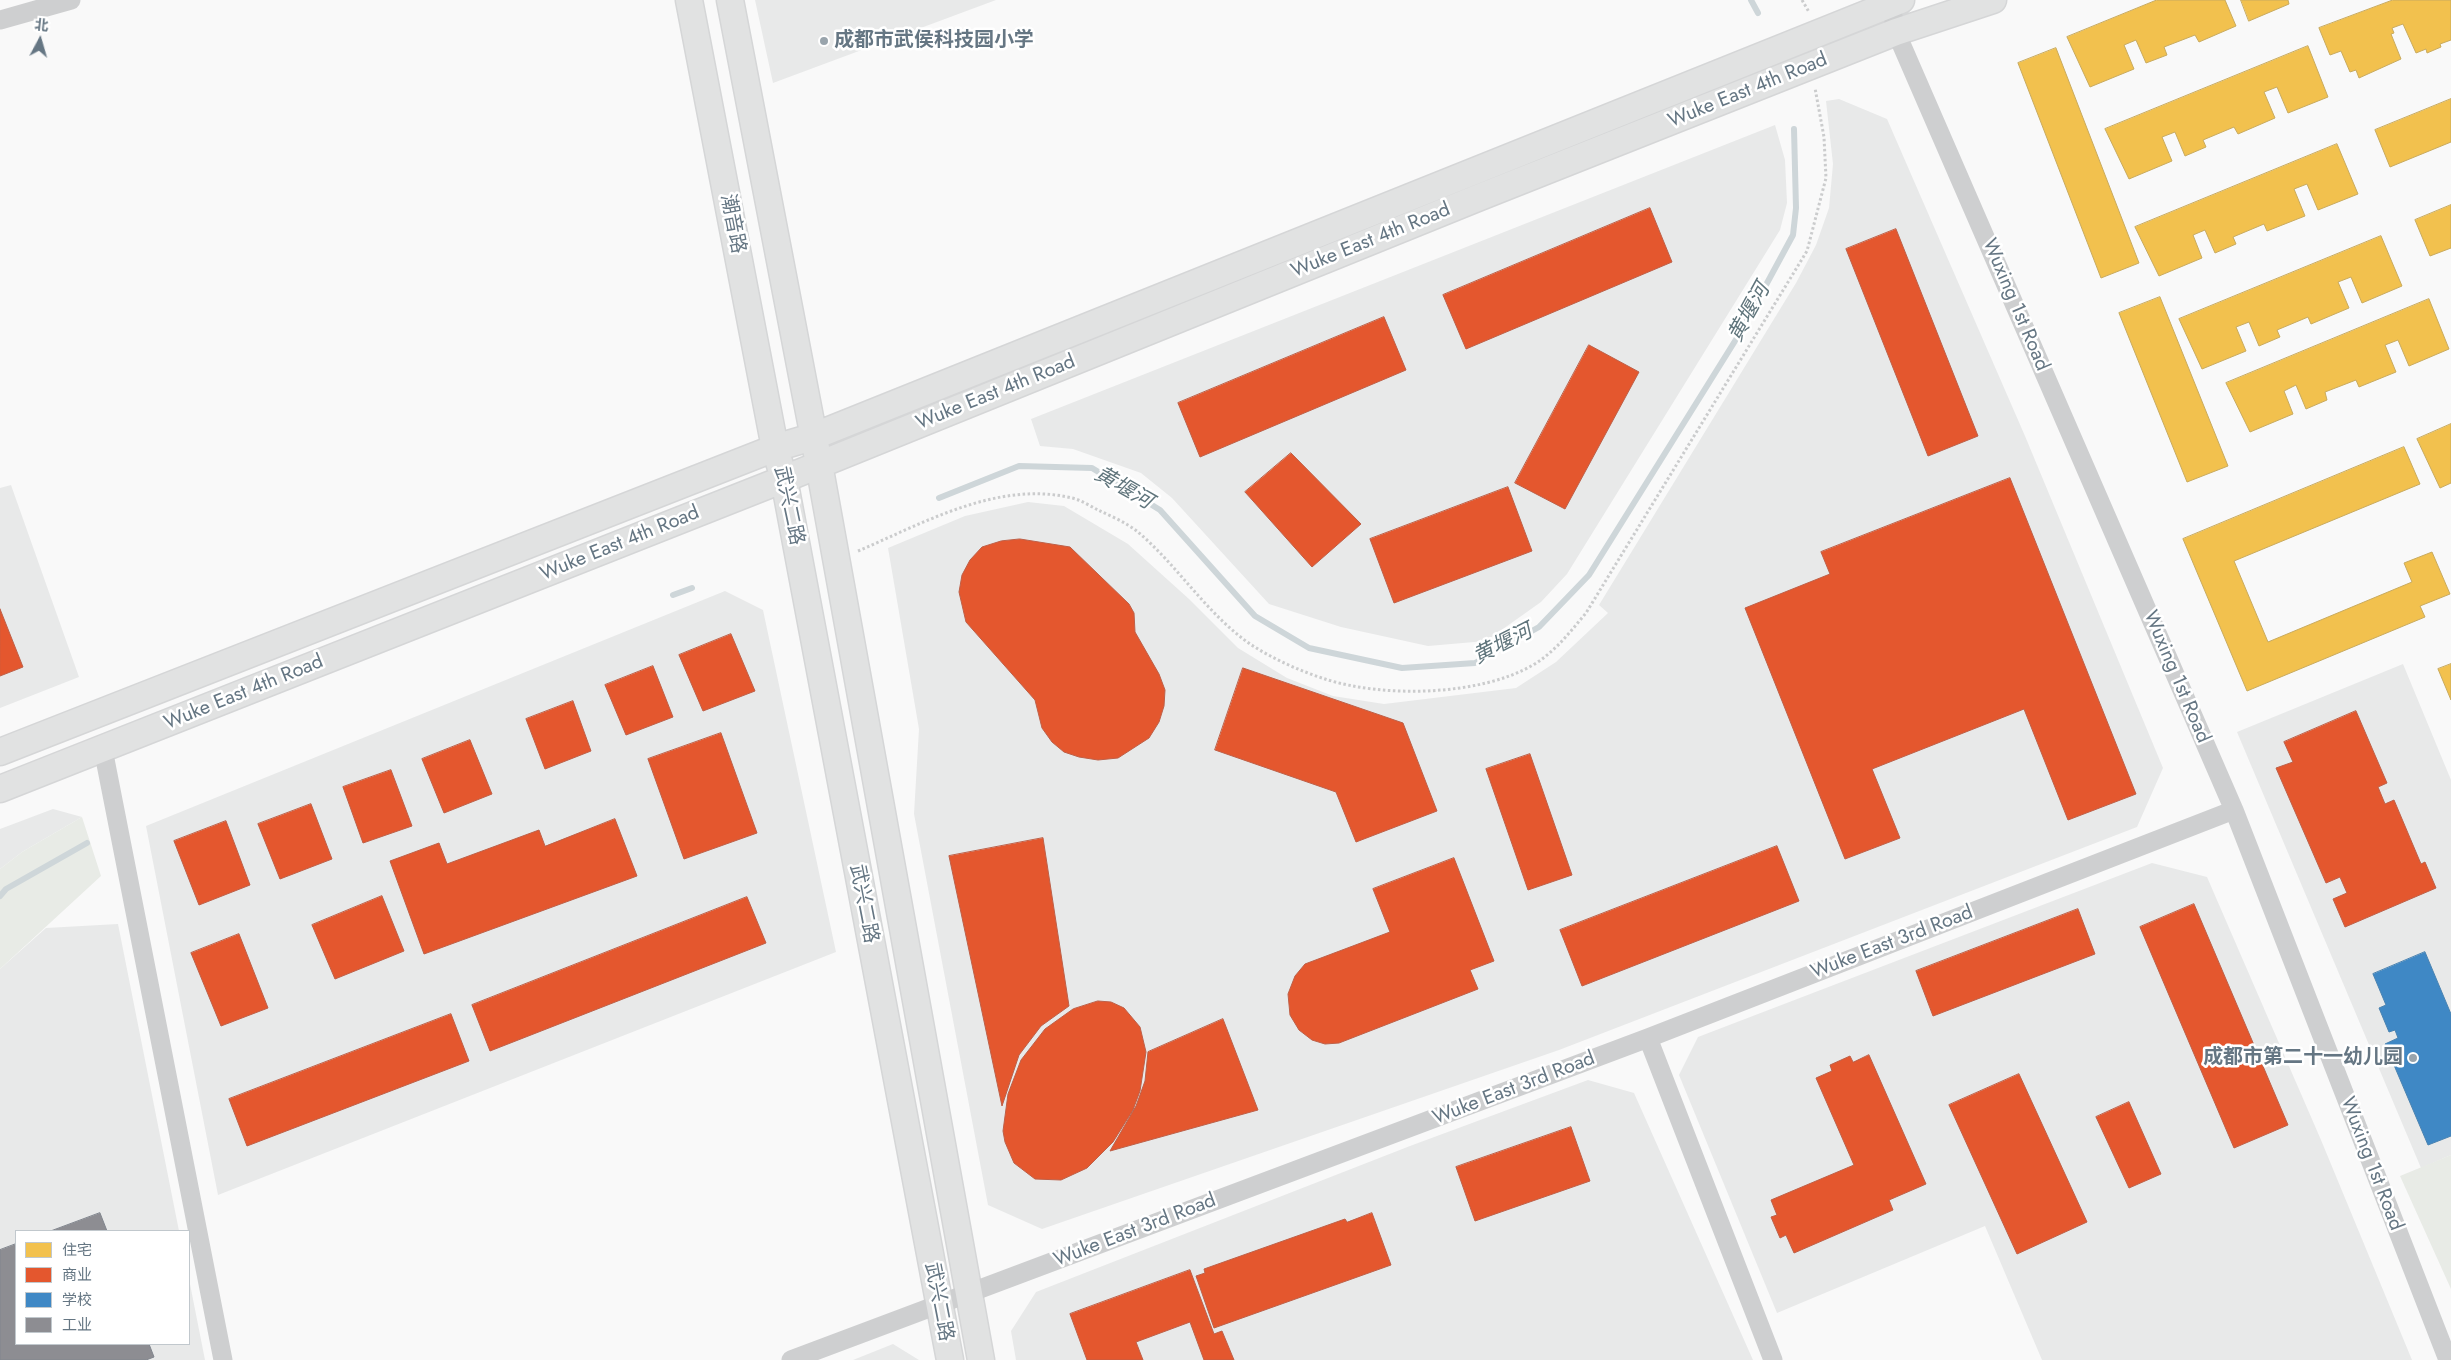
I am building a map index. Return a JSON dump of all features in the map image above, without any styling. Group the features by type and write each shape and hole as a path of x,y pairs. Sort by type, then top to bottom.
{"main road":[{"name":"潮音路","path":"689,0 775,448"},
{"name":"潮音路","path":"730,0 812,437 819,464 980,1360"},
{"name":"Wuke East 4th Road","path":"0,789 784,479 1462,204 1810,66 1896,32 1993,0"},
{"name":"Wuke East 4th Road","path":"0,752 775,448 812,437 1894,1"},
{"name":"武兴二路","path":"775,448 784,479 950,1360"}],"street":[{"path":"0,20 70,0"},
{"name":"Wuxing 1st Road","path":"1894,1 1896,32 2234,810 2448,1360"},
{"path":"104,749 223,1360"},
{"name":"Wuke East 3rd Road","path":"791,1360 1648,1038 2234,810"},
{"path":"1648,1038 1773,1360"}],"path":[{"path":"836,560 946,514 1005,495 1072,498 1137,531 1221,619 1250,643 1290,665 1327,680 1372,688 1414,691 1456,688 1499,680 1533,664 1564,641 1586,613 1807,251 1826,178 1824,137 1810,66"}],"shaded area":[{"name":"成都市武侯科技园小学","path":"755,0 996,0 773,83"},
{"path":"1839,99 1887,119 2025,436 2163,768 2137,827 1559,1050 1042,1229 988,1205 914,814 919,729 888,548 965,516 1028,502 1064,506 1128,544 1189,599 1238,648 1287,678 1333,696 1384,704 1516,688 1556,662 1608,613 1599,605 1796,283 1816,245 1829,208 1833,164 1826,101"},
{"path":"1775,125 1785,160 1787,203 1780,230 1567,574 1541,602 1486,641 1428,646 1341,627 1269,604 1172,498 1141,473 1073,449 1040,446 1031,419"},
{"path":"11,485 79,677 0,708 0,488"},
{"path":"725,591 763,610 836,952 218,1195 146,826"},
{"path":"2403,664 2451,780 2451,1155 2421,1168 2237,732"},
{"path":"53,809 82,817 22,852 0,869 0,829"},
{"path":"82,817 101,876 0,969 0,869 22,852"},
{"path":"2152,863 2207,877 2321,1140 2412,1360 2042,1360 1985,1226 1777,1313 1679,1075 1698,1037"},
{"path":"118,924 179,1230 15,1230 15,1345 190,1345 190,1284 205,1360 0,1360 0,969 46,928"},
{"path":"1588,1080 1634,1093 1753,1360 1016,1360 1011,1331 1036,1292 1410,1146"},
{"path":"2451,1155 2451,1289 2400,1176"},
{"path":"893,1344 919,1360 853,1360"}],"building: 住宅":[{"path":"2157,0 2225,0 2236,26 2199,42 2195,35 2164,47 2167,55 2146,63 2136,40 2124,45 2134,69 2090,87 2067,37"},
{"path":"2241,0 2288,0 2289,4 2249,21"},
{"path":"2393,0 2451,0 2451,40 2440,44 2441,47 2427,53 2426,49 2416,53 2403,24 2392,28 2394,33 2391,34 2401,59 2359,78 2356,70 2350,72 2341,51 2330,55 2319,28"},
{"path":"2308,46 2328,97 2288,113 2277,87 2264,92 2275,118 2238,134 2234,127 2203,140 2206,147 2185,156 2175,132 2162,137 2172,161 2129,179 2105,129"},
{"path":"2056,48 2139,263 2101,278 2018,63"},
{"path":"2451,99 2451,142 2390,167 2375,130"},
{"path":"2337,144 2358,194 2318,210 2307,184 2294,189 2305,216 2267,231 2264,224 2233,237 2236,244 2215,253 2205,230 2193,235 2202,258 2159,276 2135,227"},
{"path":"2451,205 2451,248 2430,256 2415,220"},
{"path":"2381,236 2402,286 2362,303 2351,277 2338,282 2349,308 2311,324 2308,317 2277,330 2280,337 2259,346 2249,322 2236,327 2246,351 2202,369 2179,319"},
{"path":"2160,297 2228,466 2187,482 2119,313"},
{"path":"2429,299 2449,349 2409,366 2398,340 2385,345 2396,372 2359,387 2356,380 2325,392 2327,400 2306,409 2296,385 2284,391 2293,414 2250,432 2226,383"},
{"path":"2451,424 2451,483 2440,488 2417,439"},
{"path":"2404,447 2420,484 2234,561 2268,642 2412,582 2404,563 2432,552 2450,594 2420,606 2425,617 2247,691 2183,539"},
{"path":"2451,664 2451,700 2438,669"}],"building: 商业":[{"path":"1650,208 1672,262 1466,349 1443,295"},
{"path":"1896,229 1978,436 1928,456 1846,249"},
{"path":"1384,317 1406,370 1200,457 1178,403"},
{"path":"1589,345 1639,372 1565,509 1515,483"},
{"path":"1291,453 1361,524 1312,567 1245,492"},
{"path":"2010,478 2136,794 2068,820 2024,709 1872,769 1900,838 1845,859 1745,608 1830,574 1821,552"},
{"path":"1508,487 1532,551 1394,603 1370,539"},
{"path":"1020,539 1070,547 1129,604 1134,613 1135,632 1159,674 1165,690 1164,706 1159,722 1149,738 1118,758 1098,760 1079,757 1064,752 1052,742 1042,728 1035,700 966,622 959,592 962,575 970,560 982,547 1001,541"},
{"path":"0,609 23,667 0,676"},
{"path":"731,634 755,691 703,711 679,655"},
{"path":"653,666 673,717 626,735 605,685"},
{"path":"1243,668 1403,723 1437,811 1356,842 1336,792 1215,750"},
{"path":"573,701 591,751 545,769 526,719"},
{"path":"2356,711 2387,783 2378,787 2385,804 2394,800 2421,864 2425,862 2436,888 2345,927 2333,899 2347,893 2340,877 2326,883 2276,768 2293,762 2284,742"},
{"path":"721,733 757,833 684,859 648,759"},
{"path":"470,740 492,794 444,813 422,759"},
{"path":"1530,754 1572,875 1528,890 1486,769"},
{"path":"391,770 412,826 363,843 343,787"},
{"path":"311,804 332,859 280,879 258,824"},
{"path":"615,819 637,876 424,954 390,861 439,843 447,864 539,830 545,846"},
{"path":"226,821 250,885 199,905 174,841"},
{"path":"1043,838 1069,1006 1041,1026 1019,1055 1002,1106 949,856"},
{"path":"1777,846 1799,901 1582,986 1560,930"},
{"path":"1454,858 1494,961 1470,970 1478,989 1339,1043 1325,1044 1312,1040 1299,1030 1290,1015 1288,994 1295,976 1305,964 1390,932 1373,889"},
{"path":"382,896 404,951 335,979 312,925"},
{"path":"747,897 766,943 490,1051 472,1005"},
{"path":"2194,904 2288,1125 2234,1148 2140,927"},
{"path":"2078,909 2095,954 1933,1016 1916,971"},
{"path":"239,934 268,1008 221,1026 191,953"},
{"path":"1098,1001 1111,1002 1124,1008 1140,1027 1146,1052 1140,1091 1133,1110 1113,1142 1087,1168 1061,1180 1035,1179 1014,1163 1005,1142 1003,1131 1008,1094 1021,1060 1045,1029 1073,1009"},
{"path":"451,1014 469,1061 247,1146 229,1099"},
{"path":"1223,1019 1258,1110 1110,1151 1136,1106 1145,1081 1148,1052"},
{"path":"1869,1055 1926,1184 1889,1200 1893,1210 1794,1253 1786,1235 1780,1238 1771,1217 1777,1215 1771,1200 1854,1165 1816,1078 1832,1071 1830,1065 1850,1056 1853,1062"},
{"path":"2019,1074 2087,1222 2017,1254 1949,1105"},
{"path":"2129,1102 2161,1174 2129,1188 2096,1117"},
{"path":"1571,1127 1590,1181 1475,1221 1456,1167"},
{"path":"1372,1213 1391,1265 1214,1328 1196,1276 1205,1273 1204,1269 1345,1219 1347,1222"},
{"path":"1190,1270 1214,1334 1222,1331 1234,1360 1204,1360 1190,1322 1136,1342 1143,1360 1087,1360 1070,1314"}],"building: 学校":[{"path":"2425,952 2451,1014 2451,1136 2428,1145 2385,1044 2398,1038 2395,1030 2389,1032 2379,1008 2386,1005 2373,974"}],"building: 工业":[{"path":"100,1213 107,1230 54,1230"},
{"path":"15,1244 15,1345 149,1345 154,1357 146,1360 0,1360 0,1250"}],"waterway":[{"name":"黄堰河","path":"1751,0 1758,13"},
{"name":"黄堰河","path":"939,498 1019,466 1092,468 1160,510 1255,616 1309,648 1402,668 1475,663 1539,627 1589,575 1740,333 1793,235 1796,208 1794,129"},
{"name":"黄堰河","path":"673,595 692,588"},
{"name":"黄堰河","path":"0,896 6,889 87,843"}],"place":[{"name":"成都市武侯科技园小学","path":"824,41"},
{"name":"成都市第二十一幼儿园","path":"2413,1058"}]}
